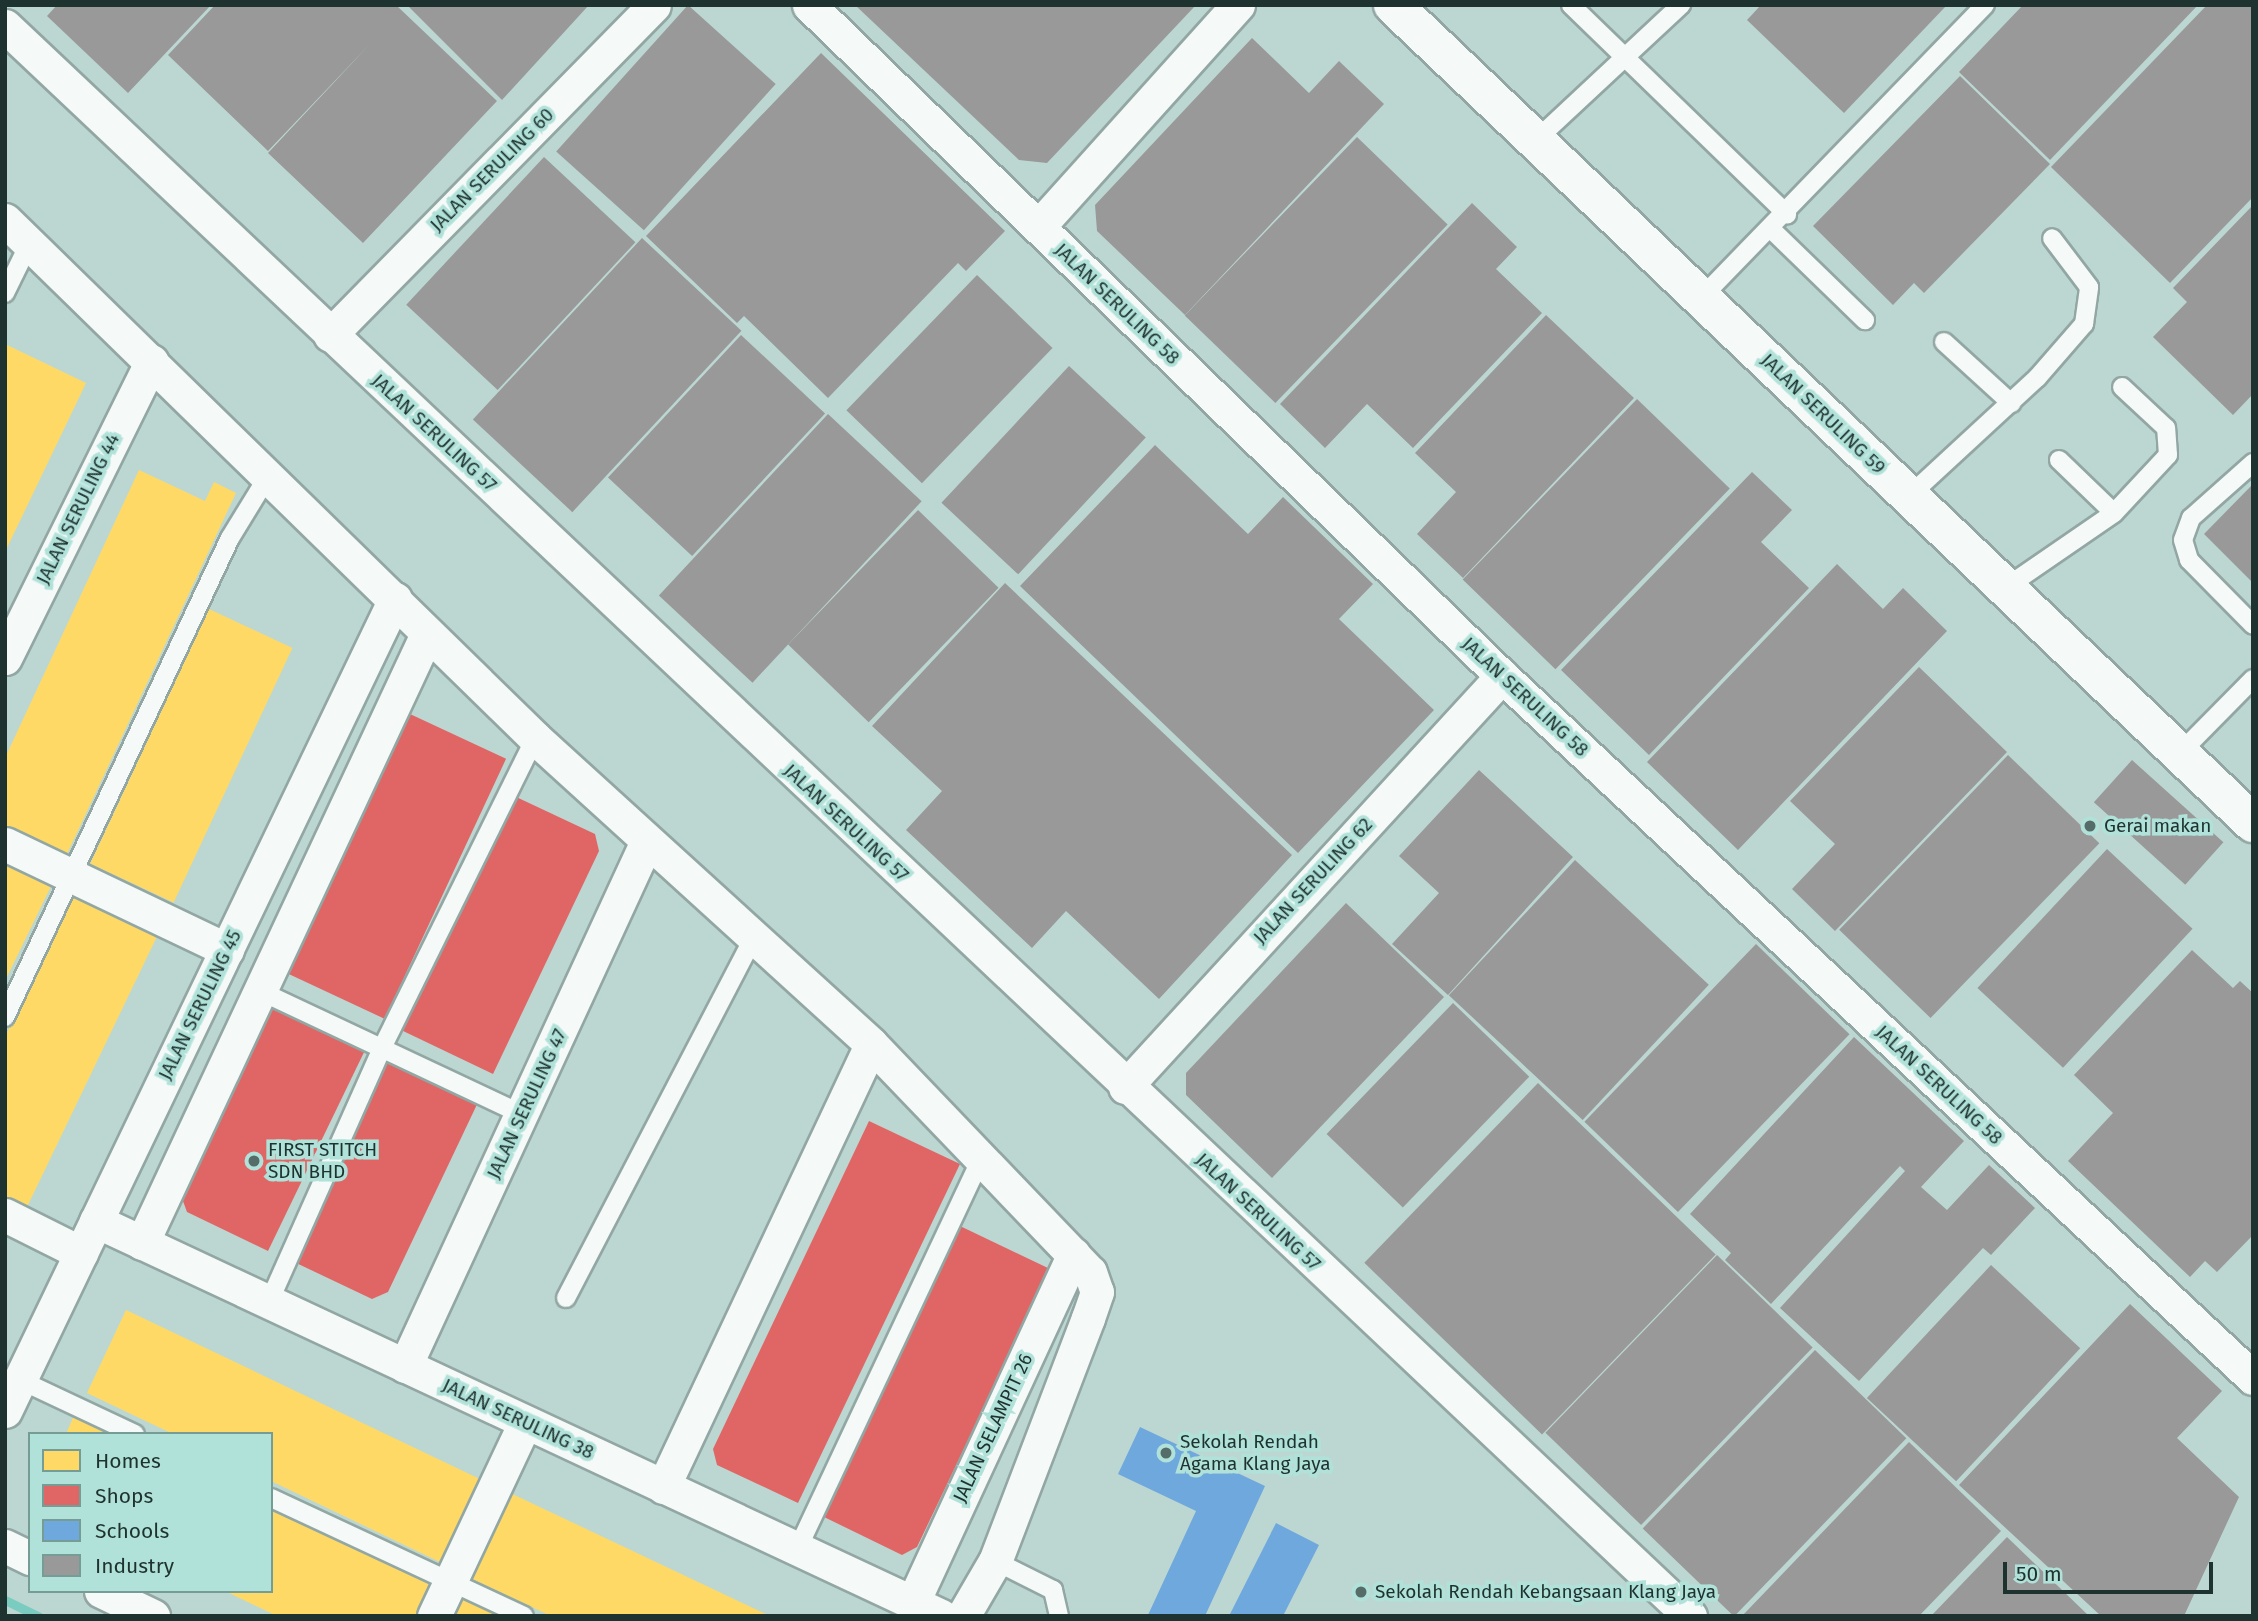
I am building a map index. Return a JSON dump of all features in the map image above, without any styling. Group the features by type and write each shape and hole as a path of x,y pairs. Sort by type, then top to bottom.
{"main road":[{"name":"JALAN SERULING 59","path":"1393,5 2253,823"}],"street":[{"name":"JALAN SERULING 60","path":"330,335 654,5"},
{"name":"JALAN SERULING 58","path":"809,5 1502,676 2253,1377"},
{"path":"1038,227 1238,5"},
{"name":"JALAN SERULING 57","path":"5,26 1125,1087 1690,1616"},
{"path":"5,220 535,737 871,1044 983,1155 1074,1254 1097,1292 995,1561 963,1616"},
{"name":"JALAN SERULING 44","path":"5,658 152,361"},
{"name":"JALAN SERULING 45","path":"5,1411 395,600"},
{"path":"142,1243 427,634"},
{"name":"JALAN SERULING 62","path":"1125,1087 1502,676"},
{"name":"JALAN SERULING 47","path":"405,1366 647,841"},
{"path":"5,844 227,950"},
{"path":"663,1487 871,1044"},
{"path":"5,1216 81,1253"},
{"name":"JALAN SERULING 38","path":"96,1221 927,1609"},
{"name":"JALAN SELAMPIT 26","path":"927,1609 1074,1254"},
{"path":"434,1616 525,1423"},
{"path":"5,1546 28,1557"},
{"path":"105,1593 153,1616"}],"lane":[{"path":"1571,5 1787,214"},
{"path":"1535,141 1681,5"},
{"path":"1701,298 1787,214 1985,5"},
{"path":"1771,229 1865,320"},
{"path":"1909,496 2011,403 2084,324 2089,287 2052,238"},
{"path":"5,293 30,242"},
{"path":"1944,342 2011,403"},
{"path":"2005,588 2115,513 2168,455 2166,428 2122,387"},
{"path":"2059,460 2115,513"},
{"path":"2253,463 2191,517 2183,540 2189,560 2253,625"},
{"path":"5,1017 74,877 230,538 268,476"},
{"path":"2180,754 2253,679"},
{"path":"270,1303 382,1048 535,737"},
{"path":"566,1298 753,939"},
{"path":"260,991 523,1115"},
{"path":"797,1550 983,1155"},
{"path":"20,1380 131,1432"},
{"path":"273,1499 524,1616"},
{"path":"995,1561 1053,1590 1059,1616"}],"building: Homes":[{"path":"5,344 86,383 5,552"},
{"path":"139,470 205,501 214,482 236,493 67,854 5,825 5,758"},
{"path":"209,609 292,648 174,903 90,864"},
{"path":"5,852 56,876 5,981"},
{"path":"77,885 162,926 27,1207 5,1197 5,1037"},
{"path":"126,1310 484,1481 444,1564 273,1482 273,1432 169,1432 87,1393"},
{"path":"75,1413 115,1432 67,1432"},
{"path":"506,1491 770,1616 551,1616 466,1576"},
{"path":"273,1507 435,1583 419,1616 277,1616 229,1593 273,1593"},
{"path":"456,1596 498,1616 447,1616"}],"building: Shops":[{"path":"410,714 506,759 385,1019 289,974"},
{"path":"512,795 595,834 599,851 493,1074 401,1030"},
{"path":"274,999 368,1044 268,1251 187,1212 180,1193"},
{"path":"390,1053 481,1096 388,1292 372,1299 292,1261"},
{"path":"869,1121 960,1164 798,1503 717,1465 713,1449"},
{"path":"960,1226 1050,1269 917,1547 902,1555 822,1516"}],"building: Schools":[{"path":"1140,1427 1265,1486 1205,1616 1148,1615 1196,1511 1118,1474"},
{"path":"1276,1523 1319,1545 1283,1616 1229,1616"}],"building: Industry":[{"path":"57,5 211,5 128,93 47,16"},
{"path":"215,5 396,5 497,101 363,243 268,153 370,44 268,151 168,55"},
{"path":"407,5 589,5 502,100"},
{"path":"688,5 776,84 644,230 556,151"},
{"path":"855,5 1196,5 1047,163 1019,160"},
{"path":"1761,5 1947,5 1844,113 1747,20"},
{"path":"2023,5 2198,5 2050,160 1959,72"},
{"path":"2207,5 2253,5 2253,197 2170,283 2051,167"},
{"path":"1252,38 1309,93 1339,61 1384,104 1185,315 1097,231 1095,205"},
{"path":"821,53 1005,231 966,271 958,263 828,398 744,316 737,323 646,236"},
{"path":"1960,76 2050,164 1924,293 1914,283 1893,305 1813,226"},
{"path":"1357,137 1448,225 1275,403 1185,315"},
{"path":"544,157 635,242 498,390 406,305"},
{"path":"1472,203 1517,247 1496,269 1542,313 1413,448 1367,404 1325,448 1280,404"},
{"path":"2253,205 2253,394 2233,415 2153,337 2187,302 2173,288"},
{"path":"642,238 741,331 572,512 473,419"},
{"path":"977,275 1053,348 922,483 846,410"},
{"path":"1546,315 1634,398 1463,578 1417,534 1456,492 1415,453"},
{"path":"741,335 825,413 692,556 608,478"},
{"path":"1069,366 1146,438 1018,574 941,503"},
{"path":"1637,399 1730,489 1555,669 1463,580"},
{"path":"828,414 922,501 752,683 659,595"},
{"path":"1155,445 1248,534 1283,497 1373,584 1339,619 1434,710 1298,853 1020,586"},
{"path":"1752,472 1792,510 1761,542 1809,588 1649,755 1561,670"},
{"path":"2253,484 2253,583 2204,534"},
{"path":"918,510 999,588 869,722 788,645"},
{"path":"1837,564 1883,609 1903,588 1947,631 1738,850 1647,762"},
{"path":"1005,583 1292,855 1159,999 1066,911 1032,948 906,830 942,791 872,726"},
{"path":"1919,667 2007,752 1835,931 1792,889 1835,844 1790,801"},
{"path":"2008,755 2099,843 1931,1018 1839,930"},
{"path":"2132,760 2223,842 2185,885 2094,802"},
{"path":"1479,770 1573,857 1448,995 1392,944 1439,893 1399,856"},
{"path":"2107,849 2193,929 2063,1068 1977,988"},
{"path":"1575,860 1709,985 1583,1120 1449,995"},
{"path":"1346,903 1444,997 1272,1178 1186,1095 1186,1073"},
{"path":"1756,944 1850,1034 1678,1212 1584,1122"},
{"path":"2192,950 2233,988 2240,981 2253,993 2253,1235 2217,1272 2205,1261 2190,1277 2068,1161 2113,1113 2074,1075"},
{"path":"1453,1003 1529,1077 1403,1208 1327,1134"},
{"path":"1854,1037 1964,1141 1921,1187 1947,1210 1989,1165 2035,1208 1991,1255 1983,1248 1859,1381 1780,1308 1905,1171 1900,1166 1771,1304 1725,1260 1731,1253 1690,1214"},
{"path":"1538,1083 1716,1255 1542,1434 1364,1263"},
{"path":"1717,1255 1813,1347 1641,1525 1545,1433"},
{"path":"1991,1265 2080,1348 1956,1481 1867,1398"},
{"path":"2130,1304 2222,1391 2177,1438 2239,1497 2184,1616 2101,1616 1959,1485"},
{"path":"1815,1350 1906,1438 1735,1616 1643,1528"},
{"path":"1909,1442 2001,1531 1919,1616 1742,1616"},
{"path":"2007,1537 2089,1616 1931,1616"}],"waterway":[{"path":"5,1600 38,1616"}],"place":[{"name":"Gerai makan","path":"2090,826"},
{"name":"FIRST STITCH SDN BHD","path":"254,1161"},
{"name":"Sekolah Rendah Agama Klang Jaya","path":"1166,1453"},
{"name":"Sekolah Rendah Kebangsaan Klang Jaya","path":"1361,1592"}]}
